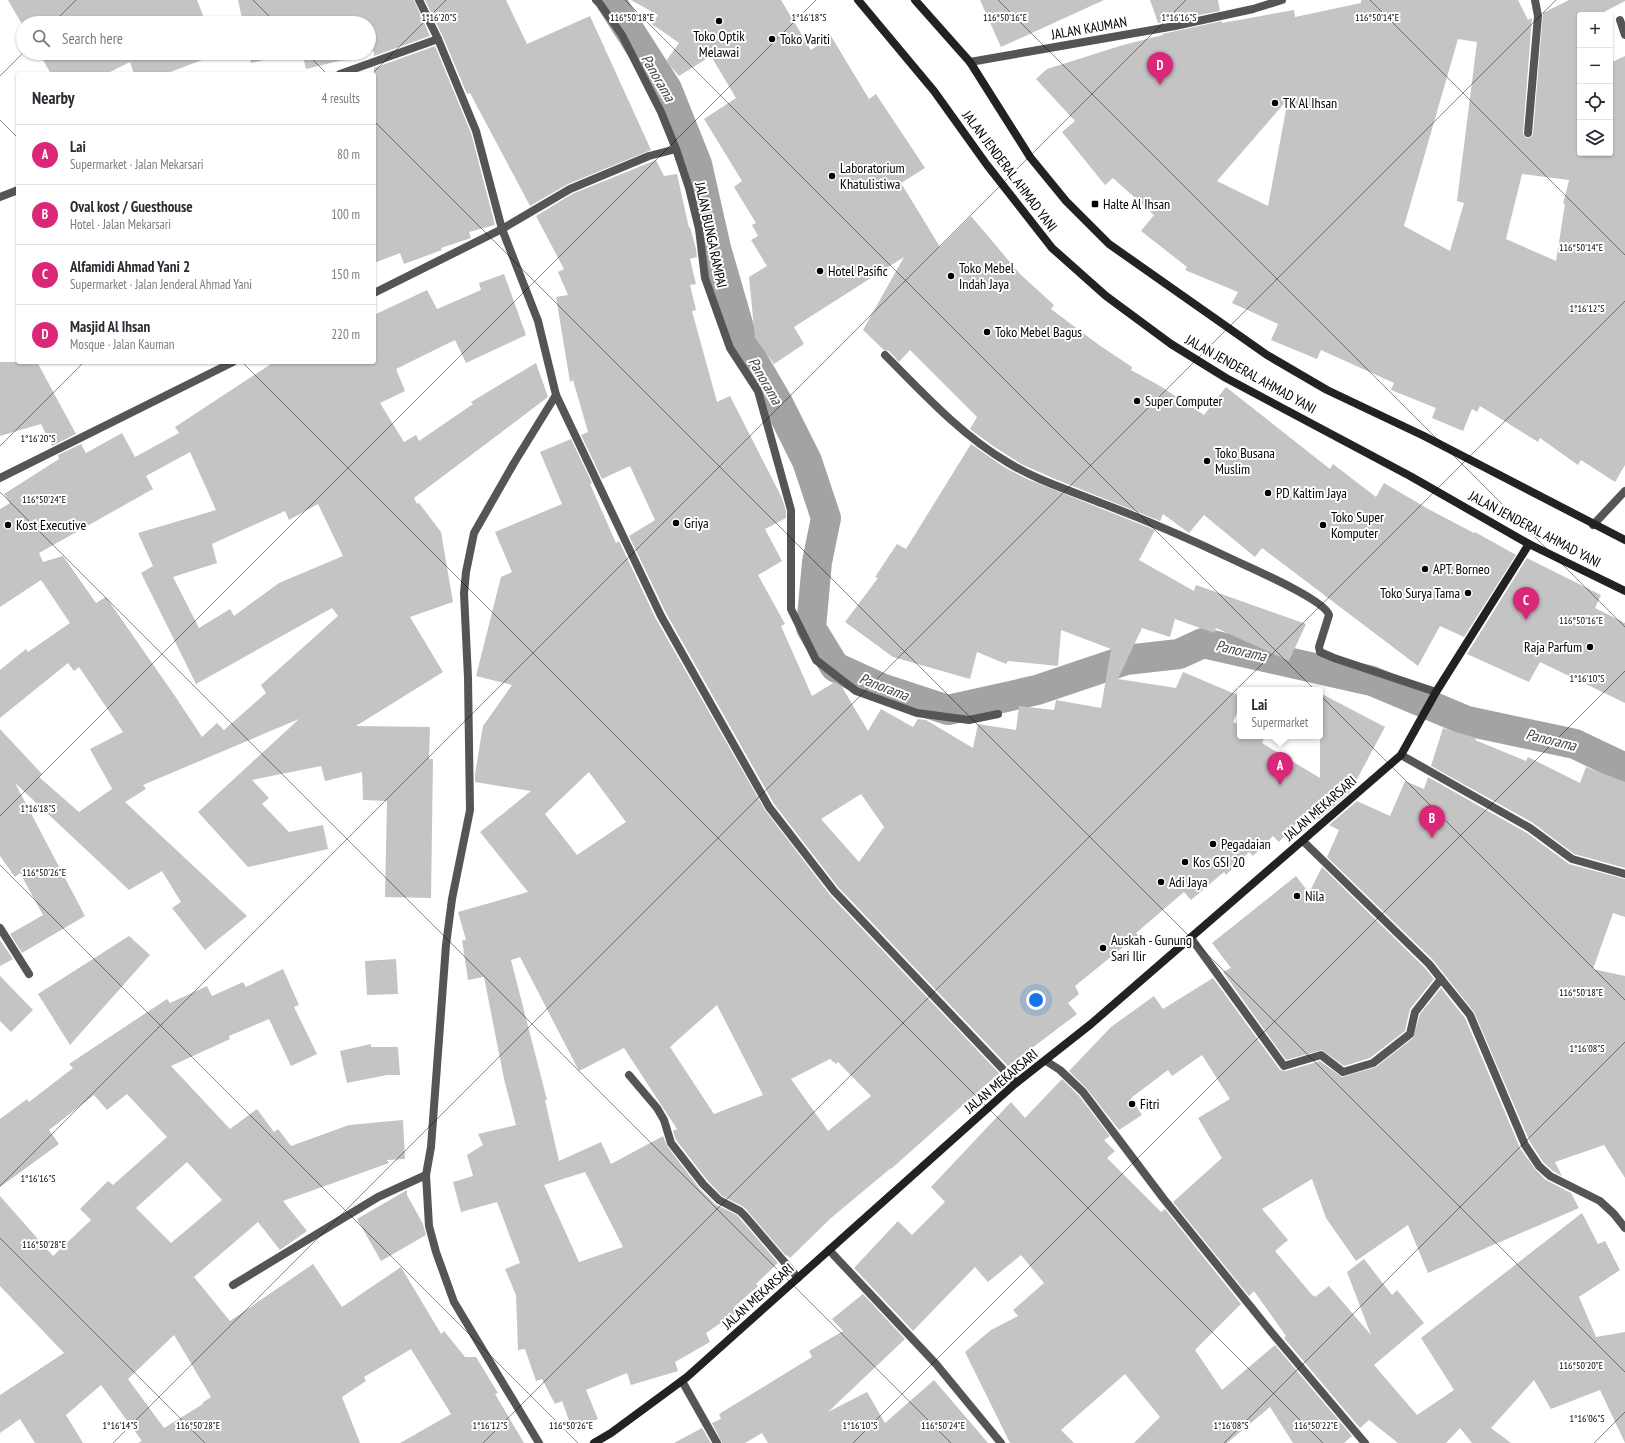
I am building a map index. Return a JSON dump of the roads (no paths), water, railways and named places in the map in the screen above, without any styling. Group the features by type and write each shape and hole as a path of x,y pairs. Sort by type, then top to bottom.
{"main road":[{"name":"JALAN JENDERAL AHMAD YANI","path":"858,0 934,92 987,165 1052,248 1106,296 1171,344 1226,378 1410,476 1529,544 1625,591"},
{"name":"JALAN JENDERAL AHMAD YANI","path":"916,0 970,62 1030,157 1066,201 1109,244 1267,355 1314,382 1424,436 1593,525 1625,540"},
{"name":"JALAN MEKARSARI","path":"594,1443 611,1433 682,1381 1016,1083 1046,1061 1091,1024 1401,755 1436,692 1529,544"}],"street":[{"path":"419,0 438,39 476,131 502,229 538,321 556,396 661,616 769,806 834,890 1016,1083"},
{"name":"JALAN BUNGA RAMPAI","path":"596,0 622,35 661,112 676,149 689,188 699,229 704,278 730,348 758,391 791,510 791,609 816,660 856,691 917,713 969,720 998,714"},
{"name":"JALAN KAUMAN","path":"970,62 1174,26 1254,9 1282,0"},
{"path":"1528,133 1537,23 1535,0"},
{"path":"1620,20 1625,35"},
{"path":"346,72 438,39"},
{"path":"376,292 502,229 570,189 649,156 676,149"},
{"path":"0,197 16,191"},
{"path":"885,355 950,420 975,440 1007,462 1045,480 1184,536 1312,599 1326,608 1329,615 1319,647 1320,652 1436,692"},
{"path":"0,478 229,364"},
{"path":"539,1443 454,1302 436,1252 429,1226 426,1175 431,1148 447,937 452,899 470,810 468,678 464,593 466,572 474,533 514,463 556,396"},
{"path":"1593,525 1625,491"},
{"path":"1401,755 1530,828 1572,859 1625,874"},
{"path":"1303,840 1429,964 1470,1015 1525,1145 1536,1162 1550,1176 1600,1200 1625,1228"},
{"path":"0,928 29,974"},
{"path":"1191,938 1284,1066 1321,1055 1343,1072 1373,1063 1410,1034 1415,1012 1441,979"},
{"path":"1046,1061 1060,1070 1082,1092 1163,1198 1272,1333 1365,1443"},
{"path":"629,1075 657,1108 664,1120 671,1143 703,1184 719,1200 740,1211 798,1278"},
{"path":"233,1286 378,1197 426,1175"},
{"path":"829,1250 936,1364 1001,1443"},
{"path":"682,1381 717,1443"}],"waterway":[{"name":"Panorama","path":"610,0 667,89 697,164 716,248 744,345 778,403 807,461 826,518 817,562 811,628 835,667 881,688 948,710 1037,690 1126,660 1179,654 1203,643 1372,681 1467,721 1575,744 1625,768"}],"place":[{"name":"Toko Optik Melawai","path":"719,21"},
{"name":"Toko Variti","path":"772,39"},
{"name":"Masjid Al Ihsan","path":"1160,85"},
{"name":"TK Al Ihsan","path":"1275,103"},
{"name":"Laboratorium Khatulistiwa","path":"832,176"},
{"name":"Halte Al Ihsan","path":"1095,204"},
{"name":"Hotel Pasific","path":"820,271"},
{"name":"Toko Mebel Indah Jaya","path":"951,276"},
{"name":"Toko Mebel Bagus","path":"987,332"},
{"name":"Super Computer","path":"1137,401"},
{"name":"Toko Busana Muslim","path":"1207,461"},
{"name":"PD Kaltim Jaya","path":"1268,493"},
{"name":"Griya","path":"676,523"},
{"name":"Kost Executive","path":"8,525"},
{"name":"Toko Super Komputer","path":"1323,525"},
{"name":"APT. Borneo","path":"1425,569"},
{"name":"Toko Surya Tama","path":"1468,593"},
{"name":"Alfamidi Ahmad Yani 2","path":"1526,620"},
{"name":"Raja Parfum","path":"1590,647"},
{"name":"Lai","path":"1280,785"},
{"name":"Oval kost / Guesthouse","path":"1432,838"},
{"name":"Pegadaian","path":"1213,844"},
{"name":"Kos GSI 20","path":"1185,862"},
{"name":"Adi Jaya","path":"1161,882"},
{"name":"Nila","path":"1297,896"},
{"name":"Auskah - Gunung Sari Ilir","path":"1103,948"},
{"name":"Fitri","path":"1132,1104"}]}
